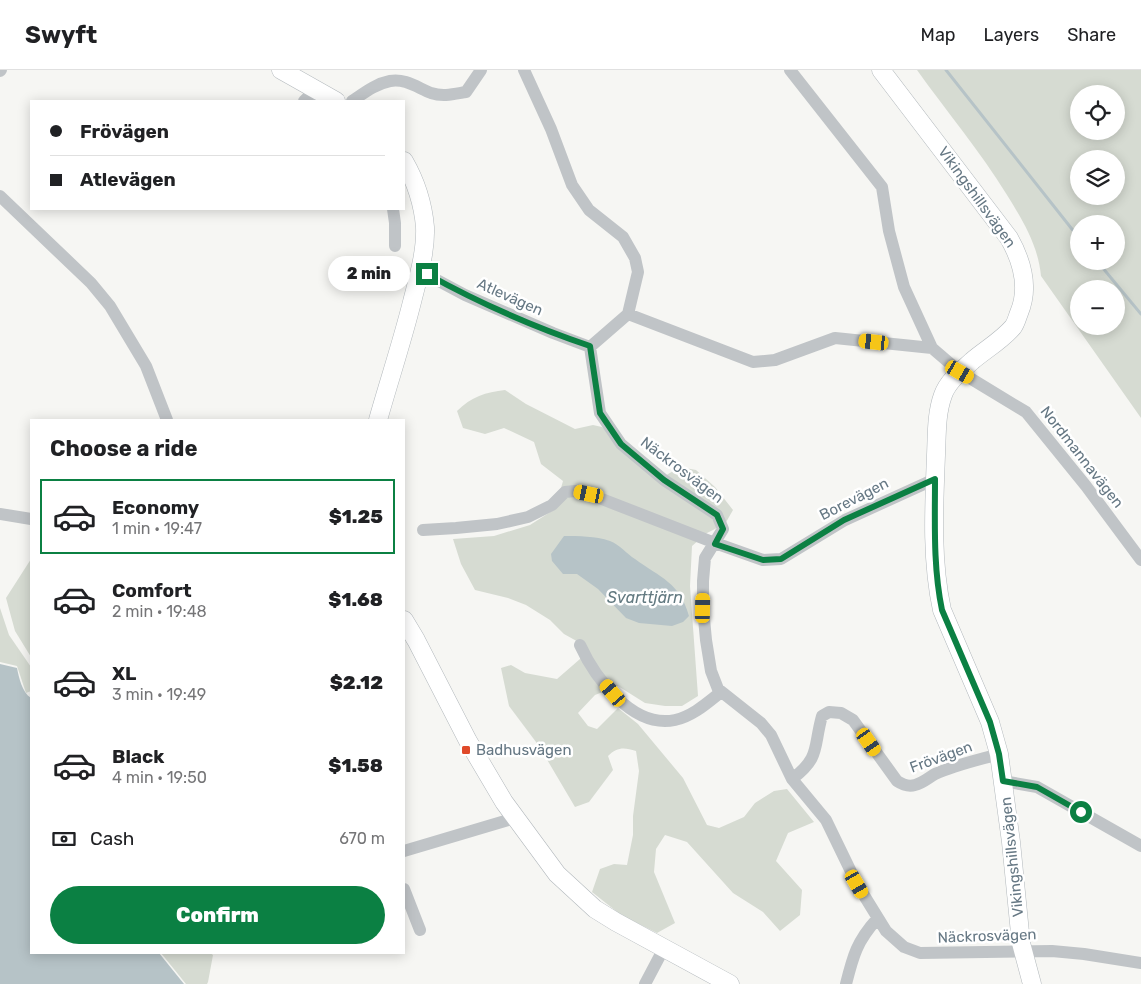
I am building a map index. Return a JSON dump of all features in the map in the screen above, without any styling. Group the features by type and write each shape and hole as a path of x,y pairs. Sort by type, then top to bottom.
{"street":[{"path":"281,70 310,96 331,100"},
{"path":"353,100 372,87 392,80 406,82 432,93 449,96 466,92 480,70"},
{"path":"524,70 551,129 572,185 589,210 623,237 635,258 638,272 628,314 590,346"},
{"path":"790,70 882,187 889,231 904,287 932,348"},
{"name":"Vikingshillsvägen","path":"881,70 1009,238 1018,254 1024,277 1024,295 1021,309 1014,325 960,372 944,393 940,406 935,479 936,573 942,610 990,722 999,754 1023,951 1032,984"},
{"path":"378,419 420,271 425,242 424,217 414,182 405,163"},
{"path":"0,196 91,283 110,306 146,366 167,419"},
{"path":"393,210 395,246"},
{"name":"Atlevägen","path":"420,271 553,334 590,346"},
{"path":"628,314 753,362 775,360 835,338 932,348"},
{"name":"Näckrosvägen","path":"590,346 600,413 621,444 664,480 717,515 723,529 705,558 703,608 711,671 718,689 772,735 792,779 826,820 857,884 886,931 904,947 920,953 1052,950 1141,963"},
{"name":"Nordmannavägen","path":"932,348 960,372 1026,412 1086,486 1141,560"},
{"name":"Borevägen","path":"423,530 480,526 528,517 552,505 565,492 574,491 606,500 715,544 763,560 781,559 844,520 935,479"},
{"path":"0,514 30,519"},
{"path":"405,622 468,741 515,818 557,874 595,909 730,984"},
{"path":"580,645 587,661 613,693 624,704 639,714 654,720 676,720 693,713 721,692"},
{"name":"Frövägen","path":"792,779 805,770 815,754 817,732 822,716 829,712 841,713 854,720 897,781 904,786 913,786 960,765 999,754"},
{"path":"1003,781 1037,787 1141,846"},
{"path":"405,851 515,818"},
{"path":"405,892 420,930"},
{"path":"846,984 854,953 867,930 877,919"},
{"path":"646,984 664,948"}],"shaded area":[{"path":"917,70 1141,70 1141,418 1083,335 1125,335 1125,280 1070,280 1070,317 1041,276 1037,254 1029,234 1019,214 986,163"},
{"path":"505,390 526,404 575,429 593,425 602,427 658,480 680,467 696,470 715,487 733,510 725,524 707,533 692,546 690,586 698,696 682,706 665,706 645,703 618,686 595,695 578,713 588,726 597,729 618,708 638,724 683,778 707,825 719,828 744,817 755,803 774,791 787,789 814,822 788,833 776,861 802,890 800,915 780,931 763,912 733,893 687,842 665,835 656,849 654,872 675,923 657,933 621,915 592,892 600,869 614,864 627,865 633,835 633,816 639,771 636,751 621,749 614,751 608,756 613,770 589,802 575,807 539,746 509,706 501,668 511,665 525,673 557,679 580,659 582,644 564,634 550,620 526,605 508,598 475,590 461,564 453,539 494,536 530,525 555,509 563,481 541,464 534,442 504,428 485,434 463,428 457,411 462,406 479,396"},
{"path":"30,561 30,655 15,631 6,598"},
{"path":"0,608 9,635 30,666 30,691 26,693 17,666 0,662"},
{"path":"162,954 213,955 207,984 186,984"}],"water":[{"name":"Svarttjärn","path":"564,536 599,538 617,544 632,557 661,576 674,588 680,595 689,616 683,622 672,626 639,623 626,618 598,589 577,574 563,574 552,561 551,554"},
{"path":"0,664 17,668 23,689 30,697 30,954 160,954 184,984 0,984"}],"waterway":[{"path":"946,70 1070,227"},
{"path":"1104,270 1141,314"}],"place":[{"name":"Badhusvägen","path":"466,750"}],"route":[{"path":"427,274 465,295 553,334 590,346 600,413 621,444 664,480 717,515 723,529 715,544 763,560 781,559 844,520 935,479 936,573 942,610 990,722 999,754 1003,781 1037,787 1081,812"}]}
